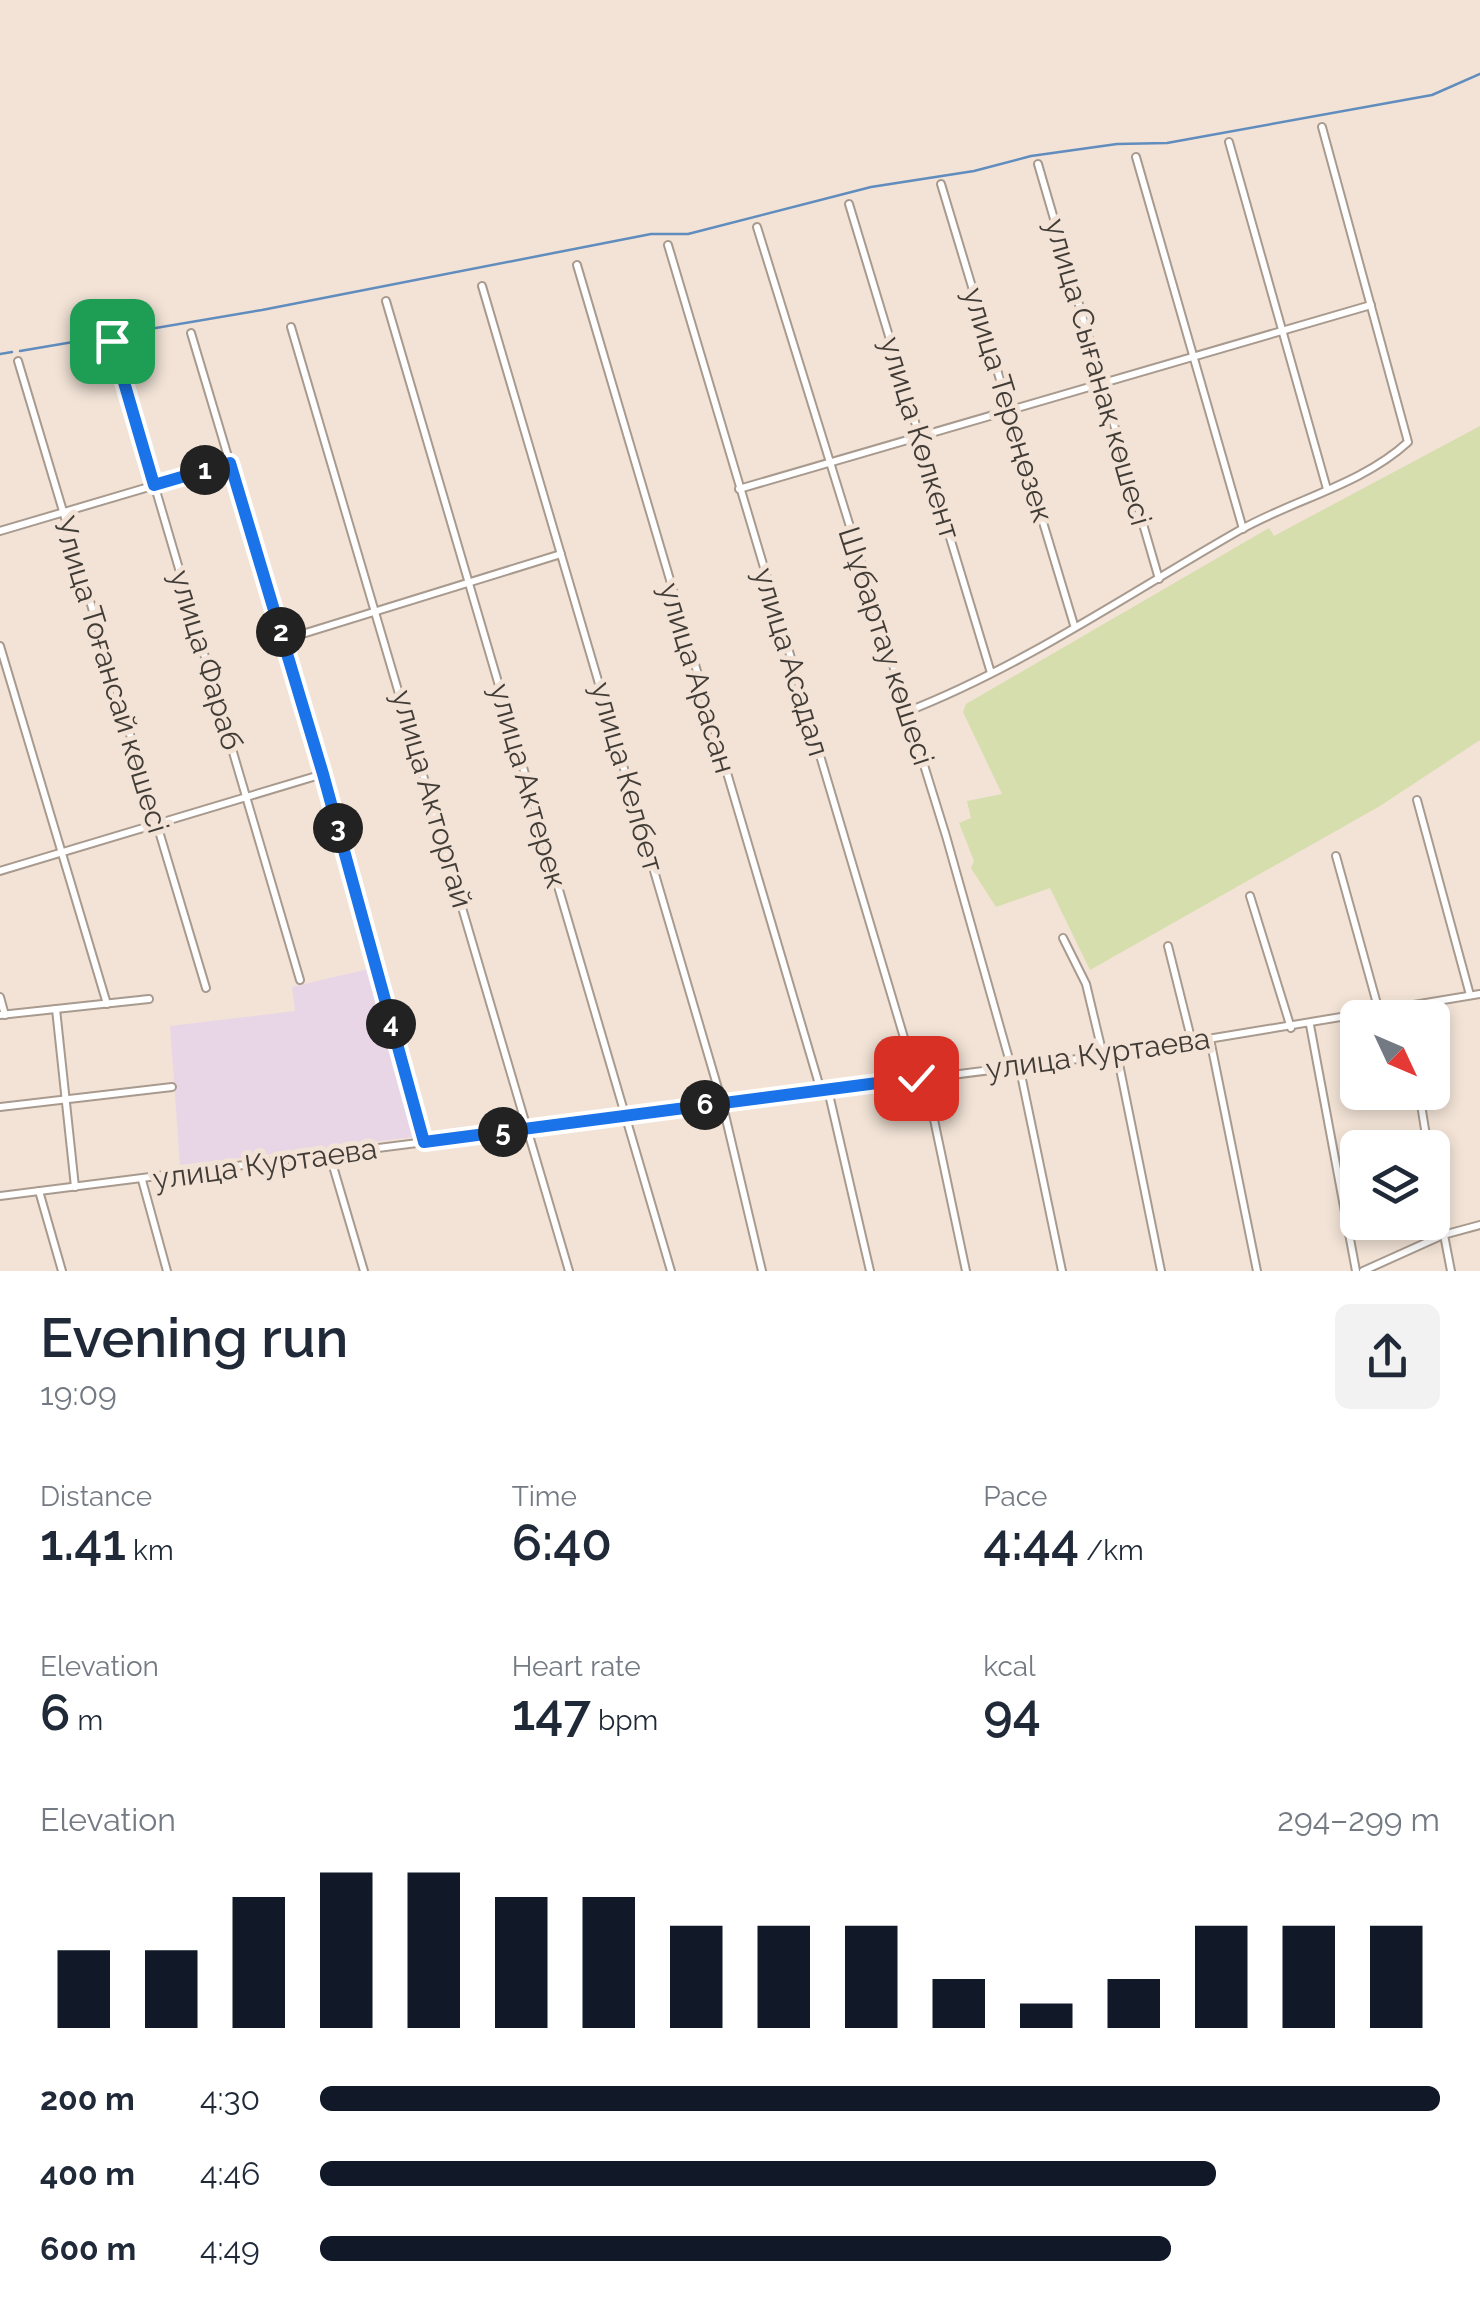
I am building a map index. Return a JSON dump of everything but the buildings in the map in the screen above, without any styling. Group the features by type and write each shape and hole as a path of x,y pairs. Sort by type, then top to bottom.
{"street":[{"path":"906,712 991,672 1243,528 1382,465 1408,442 1322,127"},
{"path":"1228,142 1327,489"},
{"path":"1136,157 1243,528"},
{"name":"улица Сығанақ көшесі","path":"1038,164 1159,579"},
{"name":"улица Тереңөзек","path":"941,184 1074,625"},
{"name":"улица Көлкент","path":"850,204 991,672"},
{"name":"Шұбартау көшесі","path":"756,227 1015,1065 1062,1271"},
{"name":"улица Асадал","path":"668,245 921,1078 966,1271"},
{"name":"улица Арасан","path":"577,265 825,1090 870,1271"},
{"name":"улица Келбет","path":"482,286 722,1102 762,1271"},
{"name":"улица Актерек","path":"386,301 671,1271"},
{"path":"739,488 1370,305"},
{"name":"улица Акторгай","path":"292,328 569,1271"},
{"path":"191,333 323,774 424,1142"},
{"name":"улица Фараб","path":"112,341 300,980"},
{"name":"Улица Тоғансай көшесі","path":"18,361 206,988"},
{"path":"0,531 230,463"},
{"path":"283,640 561,554"},
{"path":"0,646 107,1004"},
{"path":"0,871 323,774"},
{"path":"1418,800 1470,996"},
{"path":"1336,856 1376,1000"},
{"path":"1250,896 1291,1028"},
{"path":"1062,938 1086,984 1104,1055"},
{"path":"1168,946 1192,1042"},
{"name":"улица Куртаева","path":"1446,1000 1480,994"},
{"path":"0,997 3,1015 149,999"},
{"path":"56,1009 75,1186"},
{"name":"улица Куртаева","path":"0,1196 1118,1054 1340,1019"},
{"path":"1310,1025 1359,1271 1432,1240"},
{"path":"1210,1039 1257,1271"},
{"path":"1118,1054 1160,1271"},
{"path":"0,1107 172,1088"},
{"path":"330,1156 364,1271"},
{"path":"142,1180 167,1271"},
{"path":"39,1191 62,1271"},
{"path":"1450,1233 1480,1225"},
{"path":"1445,1240 1450,1271"}],"shaded area":[{"path":"368,969 414,1137 180,1165 170,1026 295,1011 292,987"}],"green space":[{"path":"1480,426 1480,740 1380,806 1090,970 1050,888 996,907 971,868 974,861 959,823 971,818 967,801 1002,794 963,712 966,704 1269,528 1274,536"}],"waterway":[{"path":"20,351 262,310 651,234 688,234 871,187 974,171 1031,156 1117,144 1167,143 1432,95 1480,74"},
{"path":"0,354 12,352"}],"route":[{"path":"112,341 154,485 230,463 323,774 424,1142 916,1078"}]}
